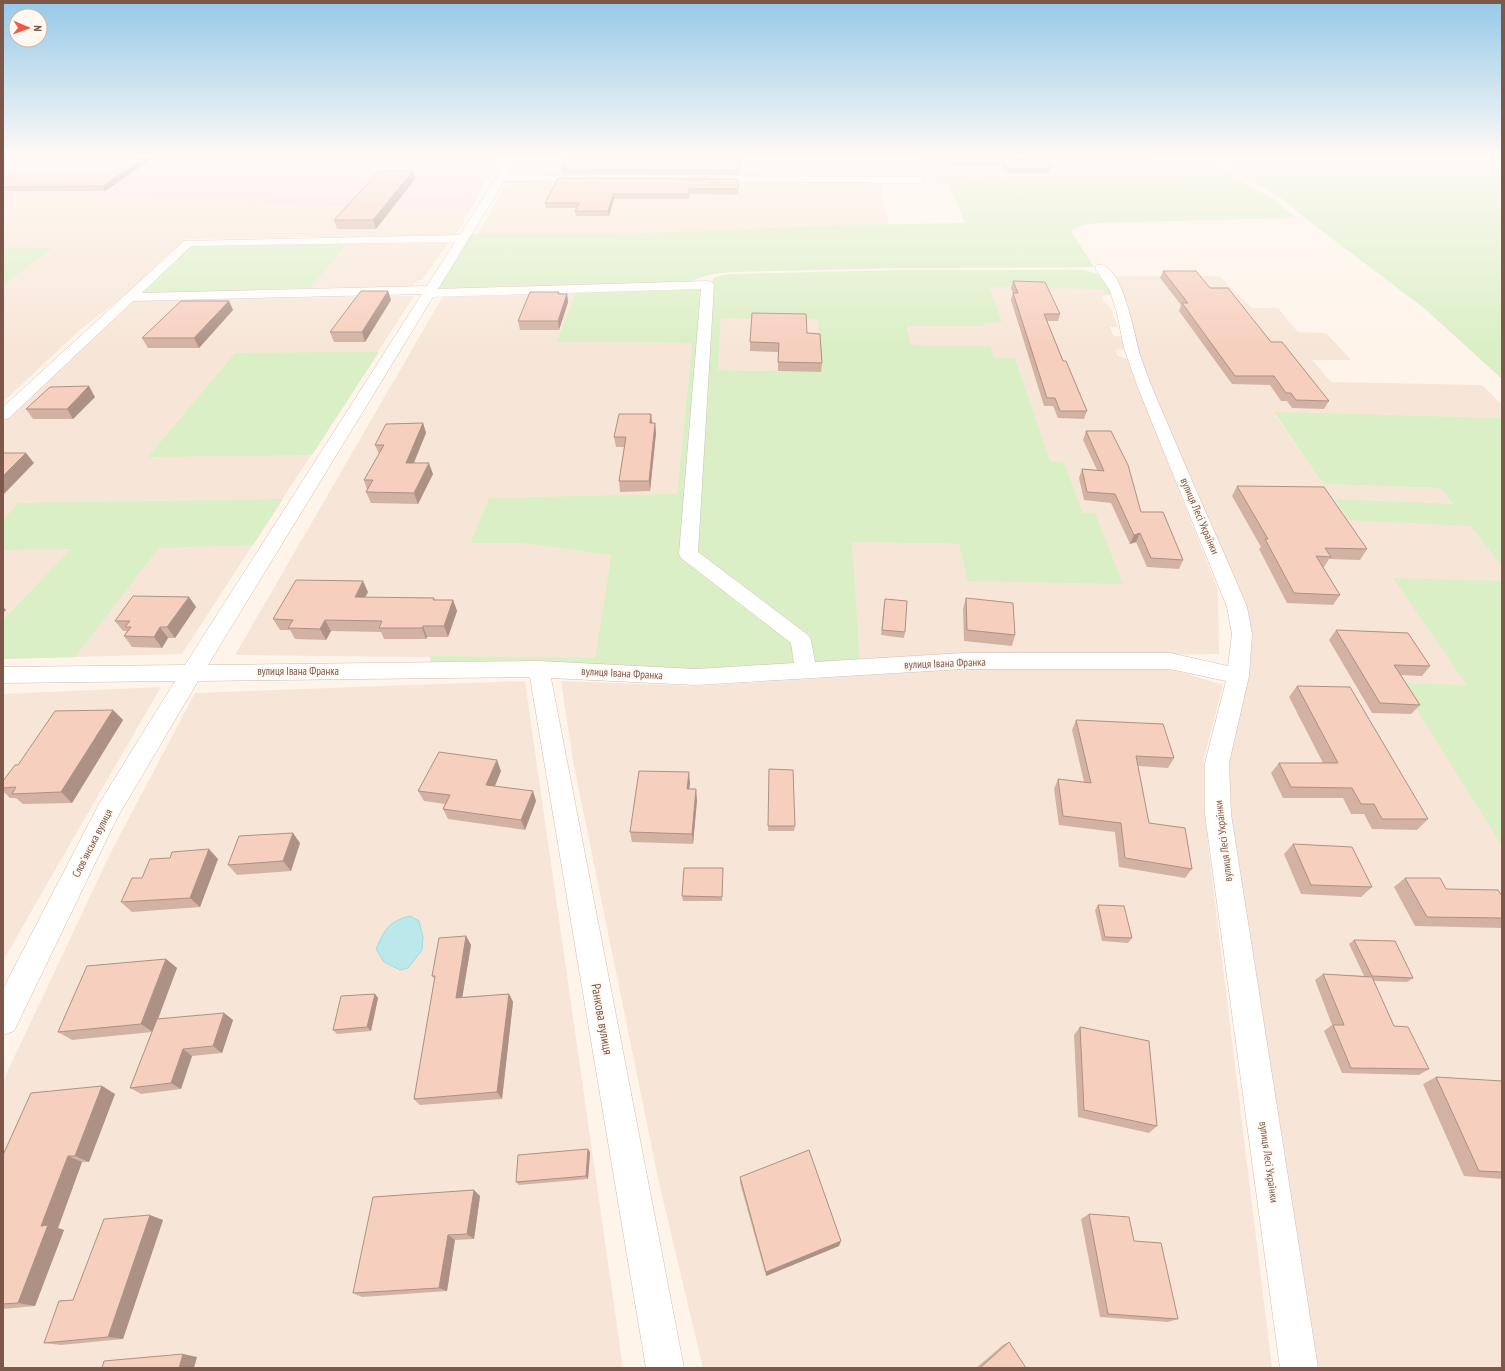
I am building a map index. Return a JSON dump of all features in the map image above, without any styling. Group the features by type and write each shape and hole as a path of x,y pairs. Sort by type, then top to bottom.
{"street":[{"name":"Словʼянська вулиця","path":"3,1020 108,811 192,672 474,220"},
{"path":"3,415 188,243 462,238"},
{"name":"вулиця Лесі Українки","path":"1101,268 1111,280 1122,304 1134,359 1224,574 1237,608 1242,634 1238,676 1217,763 1218,814 1299,1368"},
{"path":"130,297 430,292 708,285 688,554 801,640 806,670"},
{"name":"вулиця Івана Франка","path":"3,675 192,672 539,670 696,677 963,661 1170,661 1238,676"},
{"name":"Ранкова вулиця","path":"539,670 665,1368"}],"shaded area":[{"path":"3,220 464,220 455,235 186,239 127,294 81,329 3,402"},
{"path":"486,220 888,220 889,225 839,225 637,233 478,234"},
{"path":"348,243 448,243 422,280 418,280 413,286 311,288"},
{"path":"897,274 1101,280 1106,295 1102,297 1104,302 1109,305 1118,327 1110,327 1113,335 1121,337 1124,349 1116,350 1117,356 1127,359 1218,590 1219,654 962,656 860,662 851,542 959,544 967,581 1083,513 1064,462 1050,462 1015,358 994,357 991,346 911,345"},
{"path":"817,276 821,372 718,370 723,277"},
{"path":"1116,276 1219,276 1252,308 1278,308 1298,332 1326,333 1351,360 1312,360 1331,382 1482,385 1502,405 1502,418 1274,413 1323,484 1440,488 1502,566 1502,1368 1315,1368 1229,816 1227,766 1250,636 1140,359 1128,305 1116,280"},
{"path":"576,291 558,342 692,343 677,495 489,498 470,543 520,543 611,555 595,659 235,655 443,296"},
{"path":"414,296 182,654 3,659 3,422 132,301"},
{"path":"966,669 1171,669 1223,685 1204,759 1204,811 1272,1368 703,1368 659,1183 573,761 561,681 697,686"},
{"path":"525,681 623,1368 3,1368 3,1081 111,852 195,693"},
{"path":"161,687 44,889 3,961 3,694"}],"green space":[{"path":"964,220 1217,220 1096,223 1082,225 1071,231 1094,267 903,268 729,272 708,275 685,283 437,291 471,234 637,233 839,225 965,223"},
{"path":"1307,220 1502,220 1502,379 1424,308"},
{"path":"348,243 311,288 140,294 191,246"},
{"path":"3,247 52,248 3,285"},
{"path":"903,270 1084,270 1101,275 1113,295 1106,295 1103,289 989,287 1002,322 983,323 985,326 907,326 911,345 991,346 994,357 1015,358 1050,461 1064,462 1083,513 1095,513 1123,584 967,581 959,544 852,542 860,662 815,665 810,637 697,552 712,282 714,277 730,274","holes":["721,318 818,319 821,372 718,370"]},
{"path":"702,288 680,557 792,643 796,666 696,672 499,661 430,662 431,656 595,658 611,555 520,543 470,543 489,498 677,494 692,343 557,342 576,291"},
{"path":"379,352 312,455 148,457 235,353"},
{"path":"1274,412 1502,418 1502,566 1470,526 1348,520 1335,499 1453,504 1440,488 1323,484"},
{"path":"283,499 253,545 159,548 75,657 3,659 3,620 71,549 3,550 3,520 19,503"},
{"path":"1393,578 1502,581 1502,846 1400,683 1467,685"}],"water":[{"path":"410,916 419,921 423,937 422,950 408,968 400,970 384,962 376,949 388,927 403,918"}],"building":[{"path":"1163,271 1196,271 1210,288 1228,288 1271,342 1282,342 1329,401 1296,400 1291,393 1286,393 1274,376 1235,376 1182,303 1188,303"},
{"path":"1013,281 1045,282 1060,314 1044,314 1063,361 1066,361 1087,411 1060,411 1055,398 1047,398 1013,293 1018,293"},
{"path":"361,291 388,291 362,332 330,332"},
{"path":"530,292 559,292 558,294 567,294 558,321 518,321"},
{"path":"181,301 229,301 194,338 142,338"},
{"path":"752,313 806,314 807,333 820,334 822,363 778,362 779,343 750,342"},
{"path":"89,386 67,409 26,409 50,387"},
{"path":"619,414 651,414 650,423 655,423 649,481 619,481 626,437 614,437"},
{"path":"423,423 406,463 429,463 414,493 366,492 373,480 364,480 384,445 375,445 386,424"},
{"path":"1086,431 1111,431 1128,465 1141,512 1163,512 1183,560 1151,558 1140,533 1134,535 1115,494 1087,492 1082,469 1104,471"},
{"path":"3,453 26,453 3,476"},
{"path":"1237,486 1324,487 1367,549 1325,548 1331,557 1316,556 1340,595 1294,593 1265,539 1268,539"},
{"path":"296,580 363,581 355,597 434,598 433,600 453,600 444,626 423,626 422,628 379,628 382,621 325,620 320,629 288,628 293,620 273,619"},
{"path":"133,596 189,597 167,627 160,627 154,637 124,636 131,627 125,627 130,621 115,621"},
{"path":"966,598 1013,603 1015,635 967,630"},
{"path":"885,599 907,601 905,632 882,630"},
{"path":"1336,630 1408,633 1430,666 1394,665 1420,705 1380,703"},
{"path":"1297,686 1350,687 1428,819 1382,819 1374,804 1361,804 1352,788 1291,787 1279,763 1338,763"},
{"path":"113,710 61,792 12,794 16,787 3,788 3,781 15,765 18,765 55,711"},
{"path":"1076,720 1163,724 1174,758 1136,756 1149,823 1185,828 1192,869 1125,858 1121,823 1063,816 1058,779 1091,783"},
{"path":"439,752 497,760 486,785 533,791 521,820 443,809 450,795 418,791"},
{"path":"769,769 793,770 795,826 768,826"},
{"path":"639,771 689,772 687,789 696,789 692,834 630,832"},
{"path":"293,833 283,861 228,865 239,836"},
{"path":"1293,844 1352,847 1372,887 1311,885"},
{"path":"209,849 190,898 121,902 132,878 142,878 150,859 170,858 172,852"},
{"path":"684,868 723,868 722,897 682,896"},
{"path":"1405,878 1440,878 1446,889 1498,890 1502,896 1502,918 1427,917"},
{"path":"1098,905 1124,906 1132,938 1105,937"},
{"path":"466,936 456,998 509,994 497,1092 414,1099 435,976 432,976 439,938"},
{"path":"1354,940 1395,941 1413,978 1372,976"},
{"path":"166,959 141,1024 58,1032 87,966"},
{"path":"1323,974 1372,977 1394,1026 1408,1027 1429,1069 1351,1068 1333,1025 1344,1025"},
{"path":"375,994 367,1027 333,1030 341,996"},
{"path":"224,1013 213,1046 183,1049 171,1083 130,1088 157,1019"},
{"path":"1080,1027 1149,1041 1157,1126 1084,1110"},
{"path":"1436,1077 1502,1081 1502,1172 1479,1171"},
{"path":"102,1086 75,1156 68,1156 41,1226 48,1225 18,1303 3,1304 3,1155 31,1093"},
{"path":"588,1149 586,1176 516,1182 518,1155"},
{"path":"809,1150 841,1241 766,1272 740,1177"},
{"path":"474,1190 467,1234 448,1235 439,1288 353,1293 373,1197"},
{"path":"1089,1214 1129,1217 1134,1241 1161,1243 1178,1319 1108,1314"},
{"path":"150,1215 108,1337 44,1343 59,1301 73,1300 104,1219"},
{"path":"1009,1342 1026,1368 980,1368"},
{"path":"183,1354 179,1368 102,1368 104,1361"}]}
